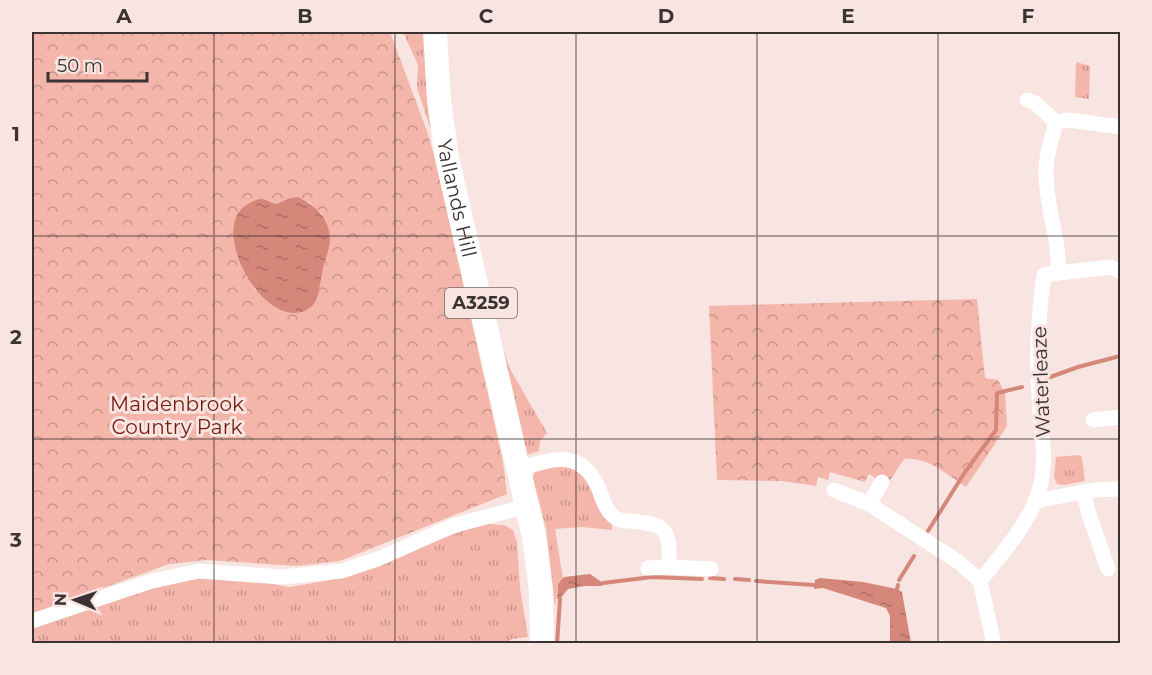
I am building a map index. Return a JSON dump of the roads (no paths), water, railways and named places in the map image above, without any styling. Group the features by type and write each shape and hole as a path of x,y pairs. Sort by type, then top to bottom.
{"main road":[{"name":"Yallands Hill","path":"435,32 439,100 447,158 528,506"},
{"name":"A3259","path":"528,506 538,564 542,644"}],"street":[{"path":"1027,100 1035,103 1056,122"},
{"path":"1056,122 1069,120 1120,127"},
{"path":"1056,122 1045,171 1059,256 1058,273 1110,267 1120,270"},
{"name":"Waterleaze","path":"980,581 1021,530 1041,486 1045,455 1038,397 1037,354 1040,308 1044,275 1058,273"},
{"path":"1093,420 1120,417"},
{"path":"519,469 544,461 566,459 589,470 603,502 614,517 627,521 651,523 664,531 669,543 669,567"},
{"path":"869,504 882,482"},
{"path":"1035,501 1084,492 1120,489"},
{"path":"834,490 869,504 960,563 980,581 994,644"},
{"path":"1084,492 1088,511 1108,569"},
{"path":"32,621 152,581 199,571 282,577 342,571 378,559 452,526 528,506"},
{"path":"648,568 711,568"}],"water":[{"path":"298,197 312,205 323,217 327,223 330,239 316,301 310,308 293,313 275,307 259,293 246,275 237,253 233,232 237,215 250,203 261,199 276,204"},
{"path":"590,574 603,583 602,586 568,589 560,599 557,599 558,584 564,577"},
{"path":"820,578 863,582 902,592 911,643 890,643 890,616 886,608 823,588 814,589 815,580"}],"waterway":[{"path":"1045,379 1120,356"},
{"path":"928,531 965,472 996,430 997,393 1022,387"},
{"path":"899,580 914,556"},
{"path":"603,583 652,577 702,579"},
{"path":"710,578 724,579"},
{"path":"735,579 749,580"},
{"path":"756,581 814,585"},
{"path":"897,589 898,585"},
{"path":"557,644 560,599"}],"park label":[{"name":"Maidenbrook Country Park","path":"177,416"}]}
